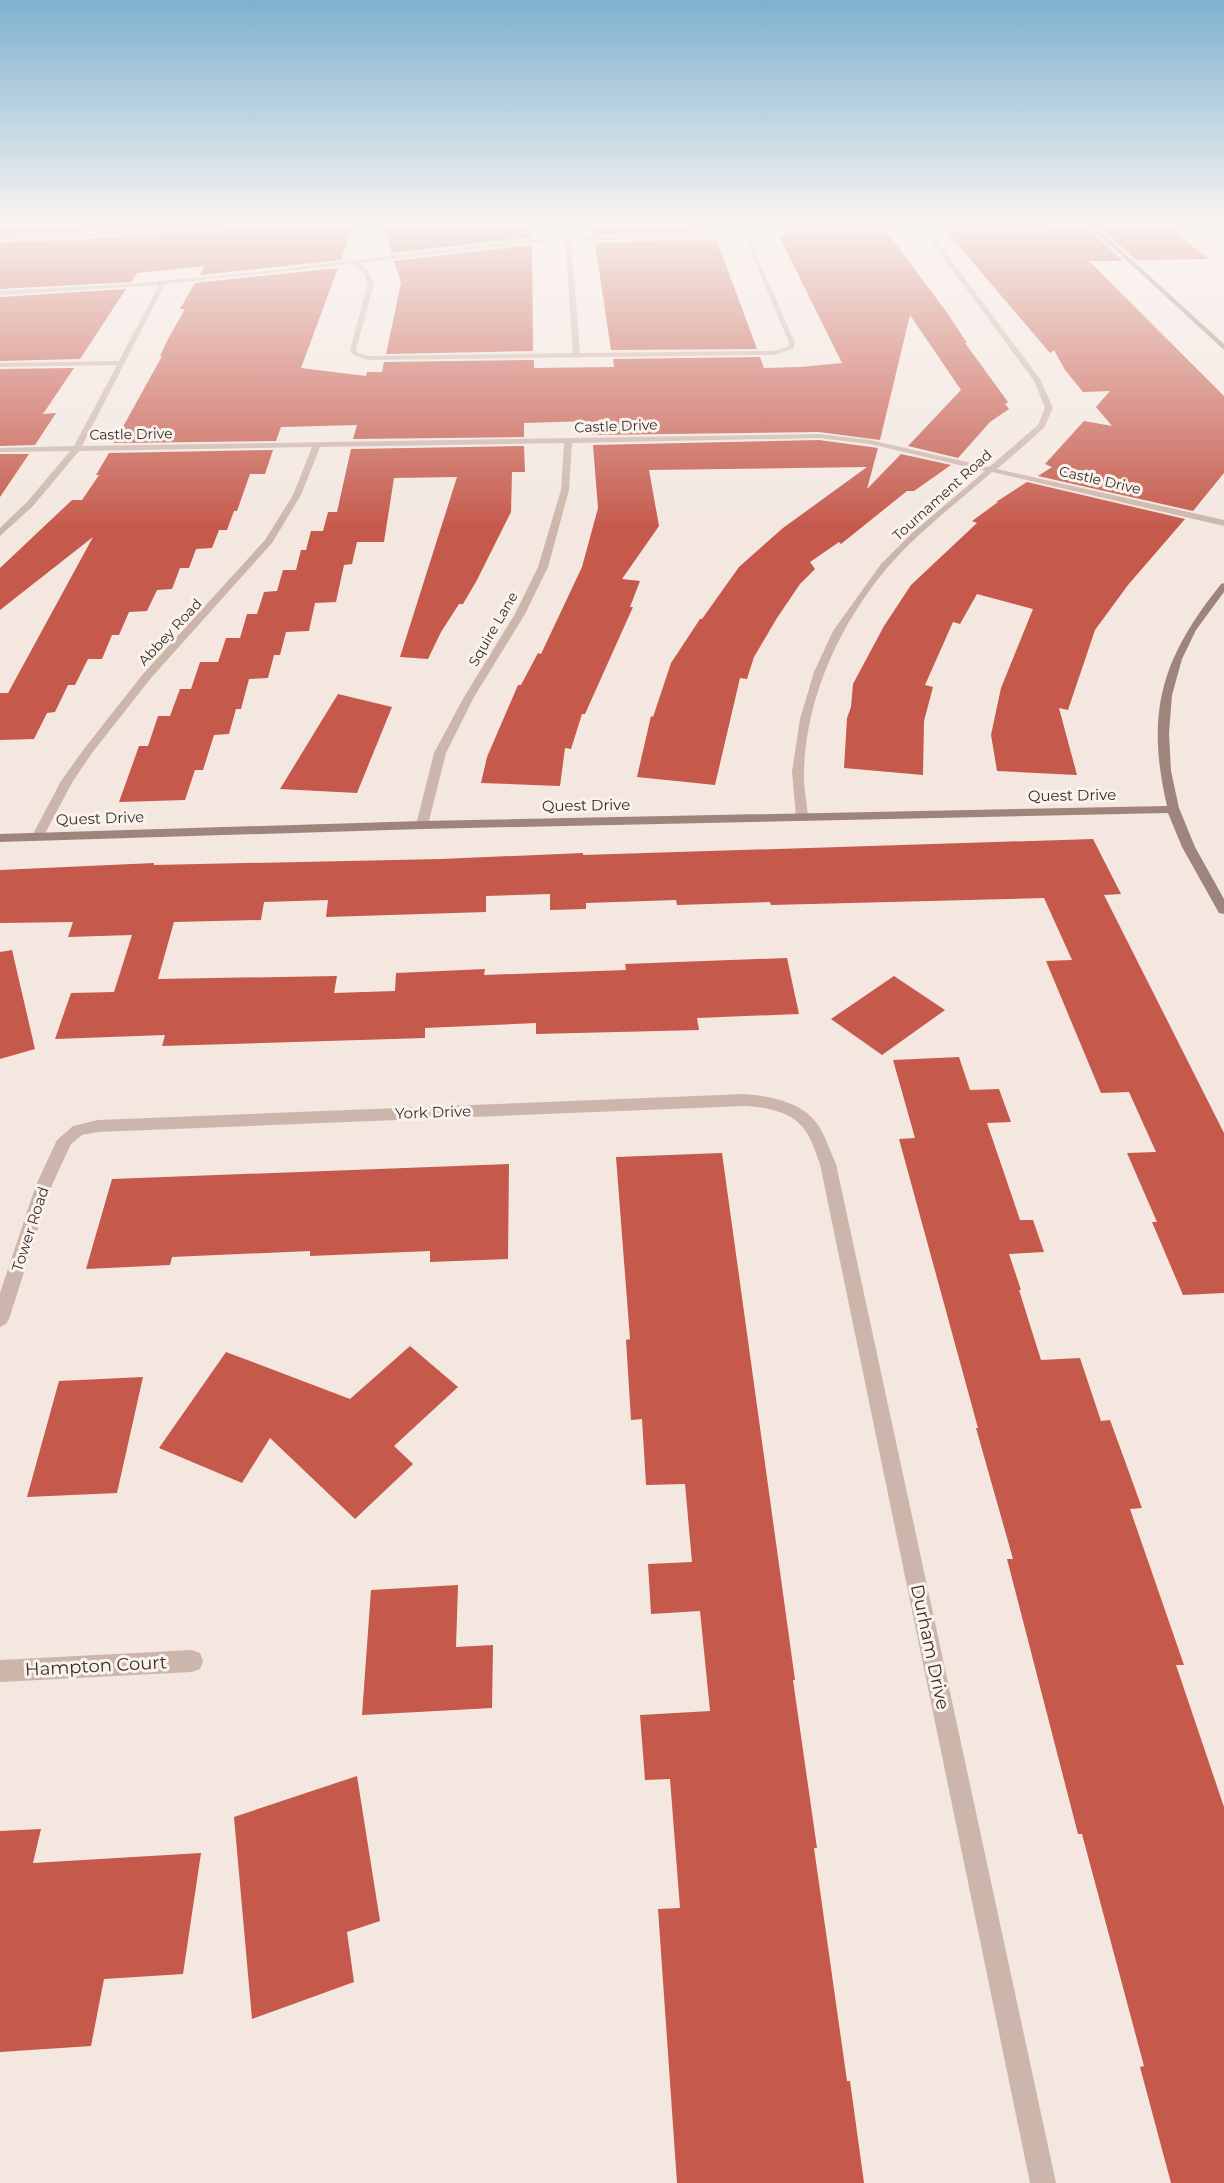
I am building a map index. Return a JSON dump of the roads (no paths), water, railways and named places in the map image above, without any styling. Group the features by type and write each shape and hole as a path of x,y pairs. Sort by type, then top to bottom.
{"street":[{"path":"0,533 30,504 77,448 141,327"},
{"path":"359,327 353,350 363,357 384,359 773,352 791,348 792,344 785,327"},
{"path":"575,327 577,356"},
{"name":"Tournament Road","path":"802,817 798,772 805,719 819,672 838,632 884,566 914,536 1041,426 1049,408 1046,395 996,327"},
{"path":"1201,327 1224,348"},
{"path":"0,365 123,363"},
{"name":"Castle Drive","path":"0,450 819,436 863,440 1224,523"},
{"name":"Squire Lane","path":"422,825 440,753 469,697 520,614 543,567 565,490 568,441"},
{"name":"Abbey Road","path":"38,836 67,781 88,751 147,676 250,565 269,541 297,495 317,445"},
{"path":"1224,586 1187,638 1167,687 1163,738 1173,809 1199,868 1224,910"},
{"name":"Quest Drive","path":"0,838 422,825 1173,809"},
{"name":"York Drive","path":"65,1140 78,1130 98,1126 745,1100 773,1104 801,1117"},
{"name":"Durham Drive","path":"801,1117 810,1124 828,1164 1043,2183"},
{"name":"Tower Road","path":"0,1319 44,1185 65,1140"},
{"name":"Hampton Court","path":"0,1671 192,1661"}]}
